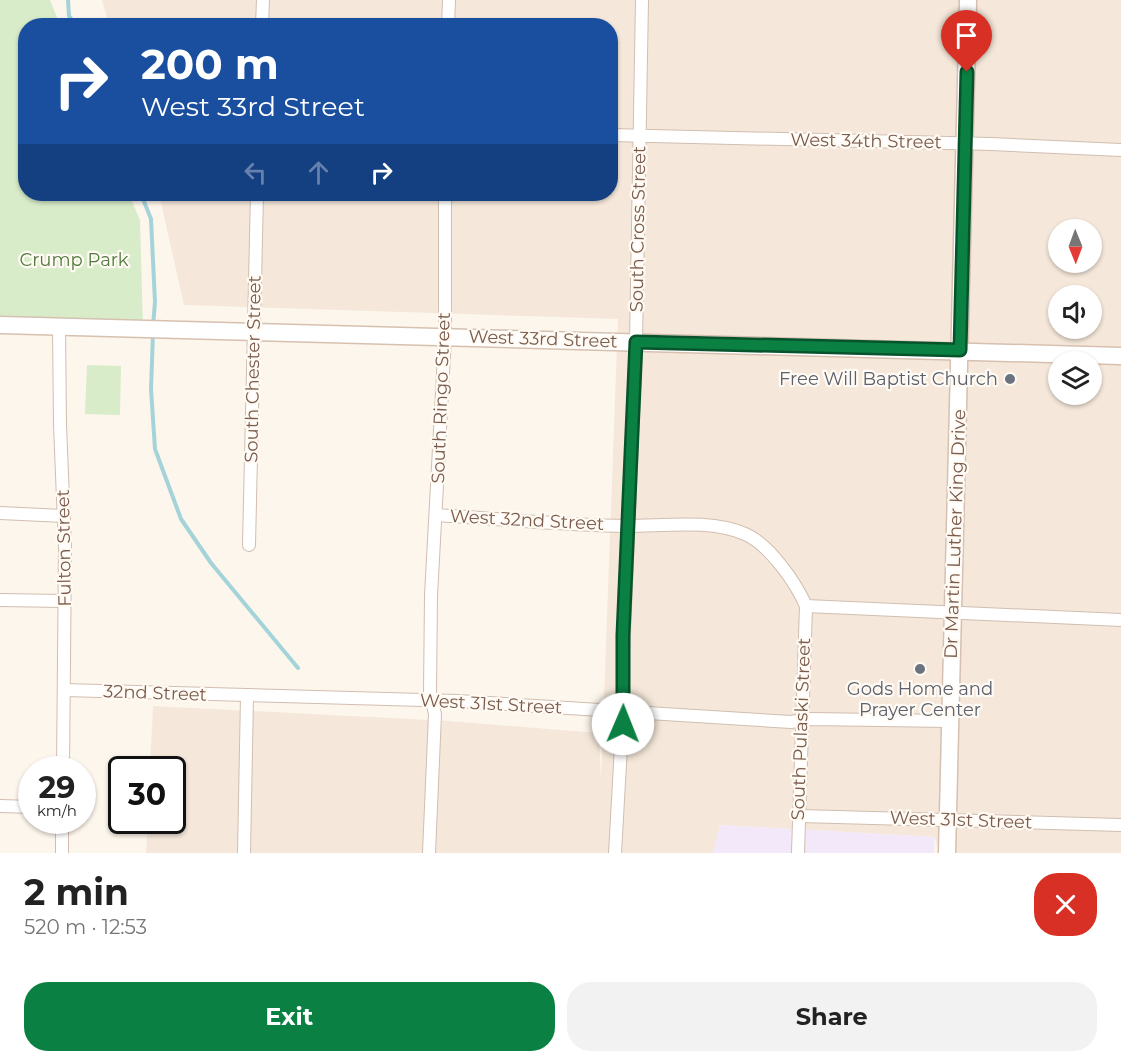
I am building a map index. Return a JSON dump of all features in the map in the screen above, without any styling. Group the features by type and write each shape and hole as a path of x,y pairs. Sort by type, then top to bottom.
{"street":[{"path":"262,18 263,0"},
{"path":"448,18 449,0"},
{"name":"South Cross Street","path":"615,853 623,711 623,657 636,342 639,136 642,116 640,76 642,0"},
{"name":"Dr Martin Luther King Drive","path":"947,853 968,0"},
{"name":"West 34th Street","path":"618,135 1121,150"},
{"name":"South Chester Street","path":"249,545 257,201"},
{"name":"South Ringo Street","path":"429,853 435,714 430,692 431,596 445,337 446,201"},
{"name":"West 33rd Street","path":"0,325 1121,356"},
{"name":"Fulton Street","path":"59,326 64,516 63,756"},
{"path":"0,513 64,516"},
{"name":"West 32nd Street","path":"436,515 628,526 713,525 746,534 761,544 781,566 806,606"},
{"path":"0,600 64,601"},
{"path":"806,606 1121,620"},
{"name":"South Pulaski Street","path":"798,853 806,606"},
{"name":"32nd Street","path":"64,690 247,696"},
{"path":"244,853 247,696"},
{"name":"West 31st Street","path":"247,696 432,700 791,722 810,719 950,721"},
{"path":"0,806 18,807"},
{"name":"West 31st Street","path":"800,816 1121,825"},
{"path":"62,834 62,853"}],"shaded area":[{"path":"102,0 1121,0 1121,853 939,853 935,837 720,825 713,853 146,853 147,834 186,834 186,756 151,756 153,706 449,721 599,733 601,780 618,319 184,305 161,201 618,201 618,18 107,18"},
{"path":"720,825 935,837 934,853 713,853"}],"green space":[{"name":"Crump Park","path":"0,0 50,0 57,18 18,18 18,201 132,201 140,220 143,329 0,324"},
{"path":"87,365 121,366 120,415 85,414"}],"waterway":[{"path":"68,0 71,18"},
{"path":"144,201 151,219 155,302 153,326"},
{"path":"153,333 151,389 155,449 181,519 211,563 298,668"}],"place":[{"name":"Free Will Baptist Church","path":"1010,379"},
{"name":"Gods Home and Prayer Center","path":"920,669"}],"route":[{"path":"623,724 623,635 636,342 960,350 967,72"}]}
